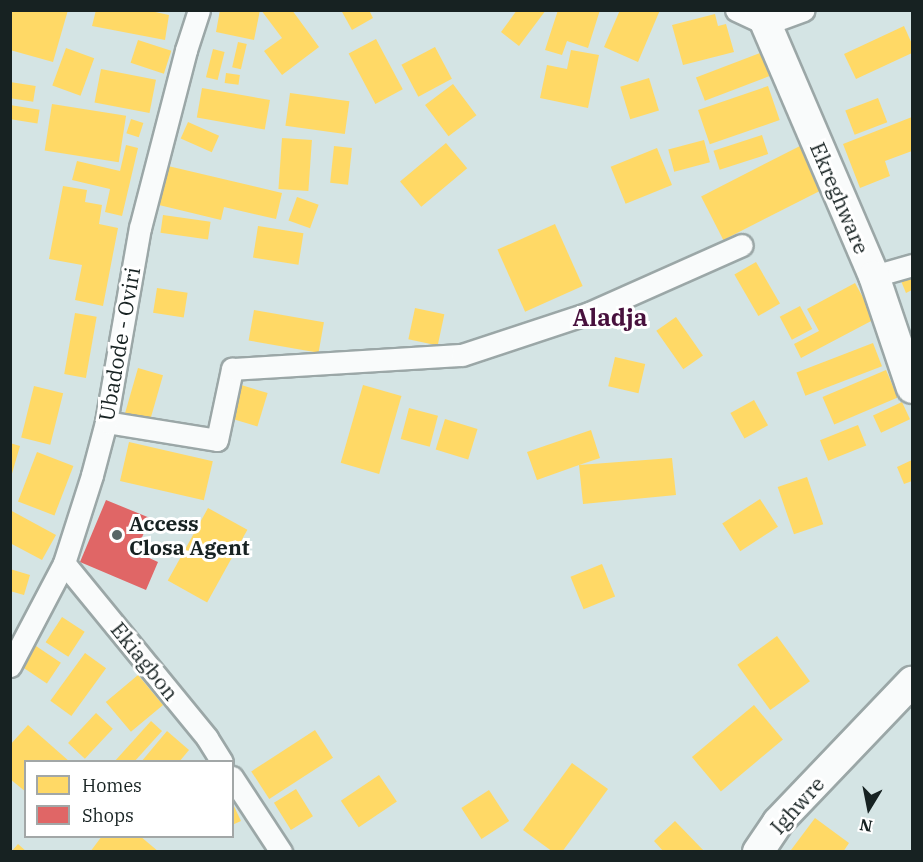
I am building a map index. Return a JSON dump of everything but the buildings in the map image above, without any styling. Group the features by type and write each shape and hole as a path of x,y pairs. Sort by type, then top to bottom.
{"street":[{"name":"Ubadode - Oviri","path":"10,666 64,563 106,422 140,228 180,72 199,10"},
{"path":"736,10 763,17 804,10"},
{"name":"Ekreghware","path":"763,17 874,276 912,388"},
{"path":"106,422 217,440 232,369 462,355 589,313 742,245"},
{"path":"874,276 912,265"},
{"name":"Ekiagbon","path":"64,563 163,683 221,760"},
{"name":"Ighwre","path":"758,852 778,822 912,682"},
{"path":"234,780 281,852"}],"place":[{"name":"Access Closa Agent","path":"117,535"}],"district":[{"name":"Aladja","path":"610,318"}]}
